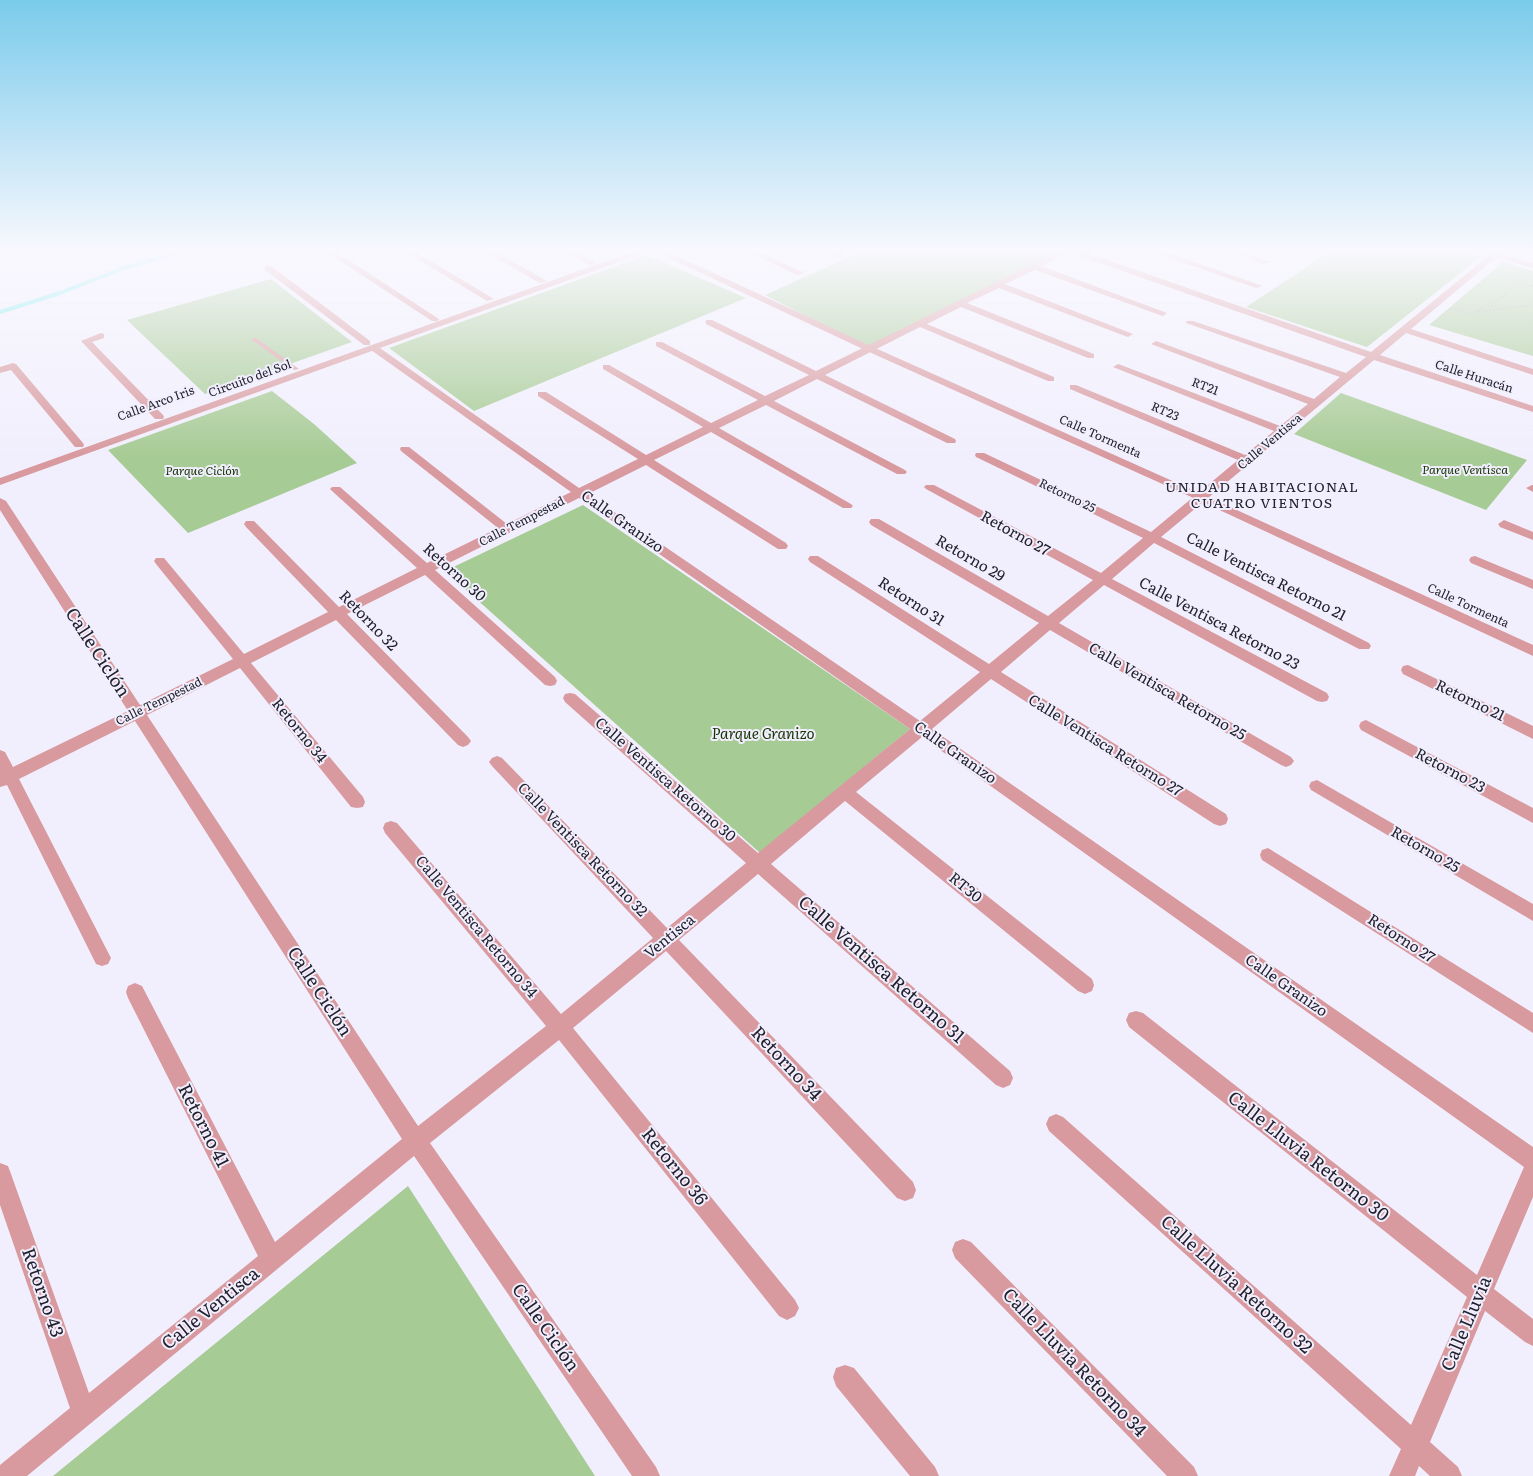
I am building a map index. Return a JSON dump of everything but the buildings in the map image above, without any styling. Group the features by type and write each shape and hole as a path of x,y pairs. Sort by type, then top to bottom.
{"street":[{"name":"Calle Granizo","path":"335,318 579,493 921,729 1533,1160"},
{"name":"Calle Arco Iris","path":"0,473 160,416 253,387 296,369 371,345 437,318"},
{"name":"Circuito del Sol","path":"0,482 253,387 450,318"},
{"name":"Calle Tormenta","path":"802,318 1202,498 1533,651"},
{"name":"Calle Tempestad","path":"5,779 933,318"},
{"path":"996,318 1091,356"},
{"path":"1086,318 1128,334"},
{"name":"Calle Huracán","path":"1264,318 1533,409"},
{"name":"Calle Ventisca","path":"921,729 1420,318"},
{"path":"708,322 951,441"},
{"path":"1190,323 1348,377"},
{"path":"920,324 1051,379"},
{"path":"1405,330 1533,372"},
{"path":"101,336 86,341 160,416"},
{"path":"659,344 901,472"},
{"path":"1156,344 1316,403"},
{"path":"0,370 13,366 79,445"},
{"path":"606,367 847,506"},
{"name":"RT21","path":"1118,367 1283,431"},
{"name":"RT23","path":"1073,387 1247,460"},
{"path":"542,394 782,546"},
{"path":"405,450 507,530"},
{"name":"Retorno 25","path":"980,455 1153,538"},
{"name":"Retorno 27","path":"930,487 1101,580"},
{"name":"Retorno 30","path":"336,489 550,681"},
{"name":"Calle Ciclón","path":"0,501 416,1142 647,1476"},
{"name":"Retorno 29","path":"875,522 1049,624"},
{"name":"Retorno 32","path":"250,524 463,741"},
{"path":"1504,524 1533,536"},
{"name":"Calle Ventisca Retorno 21","path":"1153,538 1364,646"},
{"name":"Retorno 31","path":"814,559 990,672"},
{"path":"1475,560 1533,585"},
{"name":"Retorno 34","path":"160,561 357,802"},
{"name":"Calle Ventisca Retorno 23","path":"1101,580 1322,697"},
{"name":"Calle Ventisca Retorno 25","path":"1049,624 1286,761"},
{"name":"Retorno 21","path":"1408,670 1533,733"},
{"name":"Calle Ventisca Retorno 27","path":"990,672 1220,819"},
{"name":"Calle Ventisca Retorno 30","path":"570,698 760,862"},
{"name":"Retorno 23","path":"1366,726 1533,816"},
{"name":"Ventisca","path":"416,1142 560,1027 921,729"},
{"path":"0,756 5,779 102,958"},
{"name":"Calle Ventisca Retorno 32","path":"498,762 667,938"},
{"name":"Retorno 25","path":"1317,786 1533,913"},
{"name":"RT30","path":"845,792 1085,985"},
{"name":"Calle Ventisca Retorno 34","path":"392,828 560,1027"},
{"name":"Retorno 27","path":"1268,855 1533,1024"},
{"name":"Calle Ventisca Retorno 31","path":"760,862 1003,1078"},
{"name":"Retorno 34","path":"667,938 905,1190"},
{"name":"Retorno 41","path":"135,992 272,1259"},
{"name":"Calle Lluvia Retorno 30","path":"1136,1020 1533,1334"},
{"name":"Retorno 36","path":"560,1027 788,1308"},
{"name":"Calle Lluvia Retorno 32","path":"1056,1124 1449,1476"},
{"name":"Calle Ventisca","path":"7,1476 416,1142"},
{"name":"Calle Lluvia","path":"1402,1476 1533,1172"},
{"name":"Retorno 43","path":"0,1174 84,1413"},
{"name":"Calle Lluvia Retorno 34","path":"963,1250 1185,1476"},
{"path":"845,1377 926,1476"}],"lane":[{"path":"254,339 296,369"}],"green space":[{"path":"134,318 321,318 352,342 205,394 127,320"},
{"path":"473,318 698,318 474,411 389,348"},
{"path":"809,318 931,318 870,349"},
{"path":"1279,318 1404,318 1367,347"},
{"path":"1437,318 1533,318 1533,356 1429,325"},
{"name":"Parque Ciclón","path":"272,391 314,424 357,463 188,533 108,450"},
{"name":"Parque Ventísca","path":"1341,393 1527,460 1486,510 1294,434"},
{"name":"Parque Granizo","path":"583,505 910,729 760,853 445,571"},
{"path":"408,1186 595,1476 53,1476"}],"district":[{"name":"UNIDAD HABITACIONAL CUATRO VIENTOS","path":"1262,496"}]}
